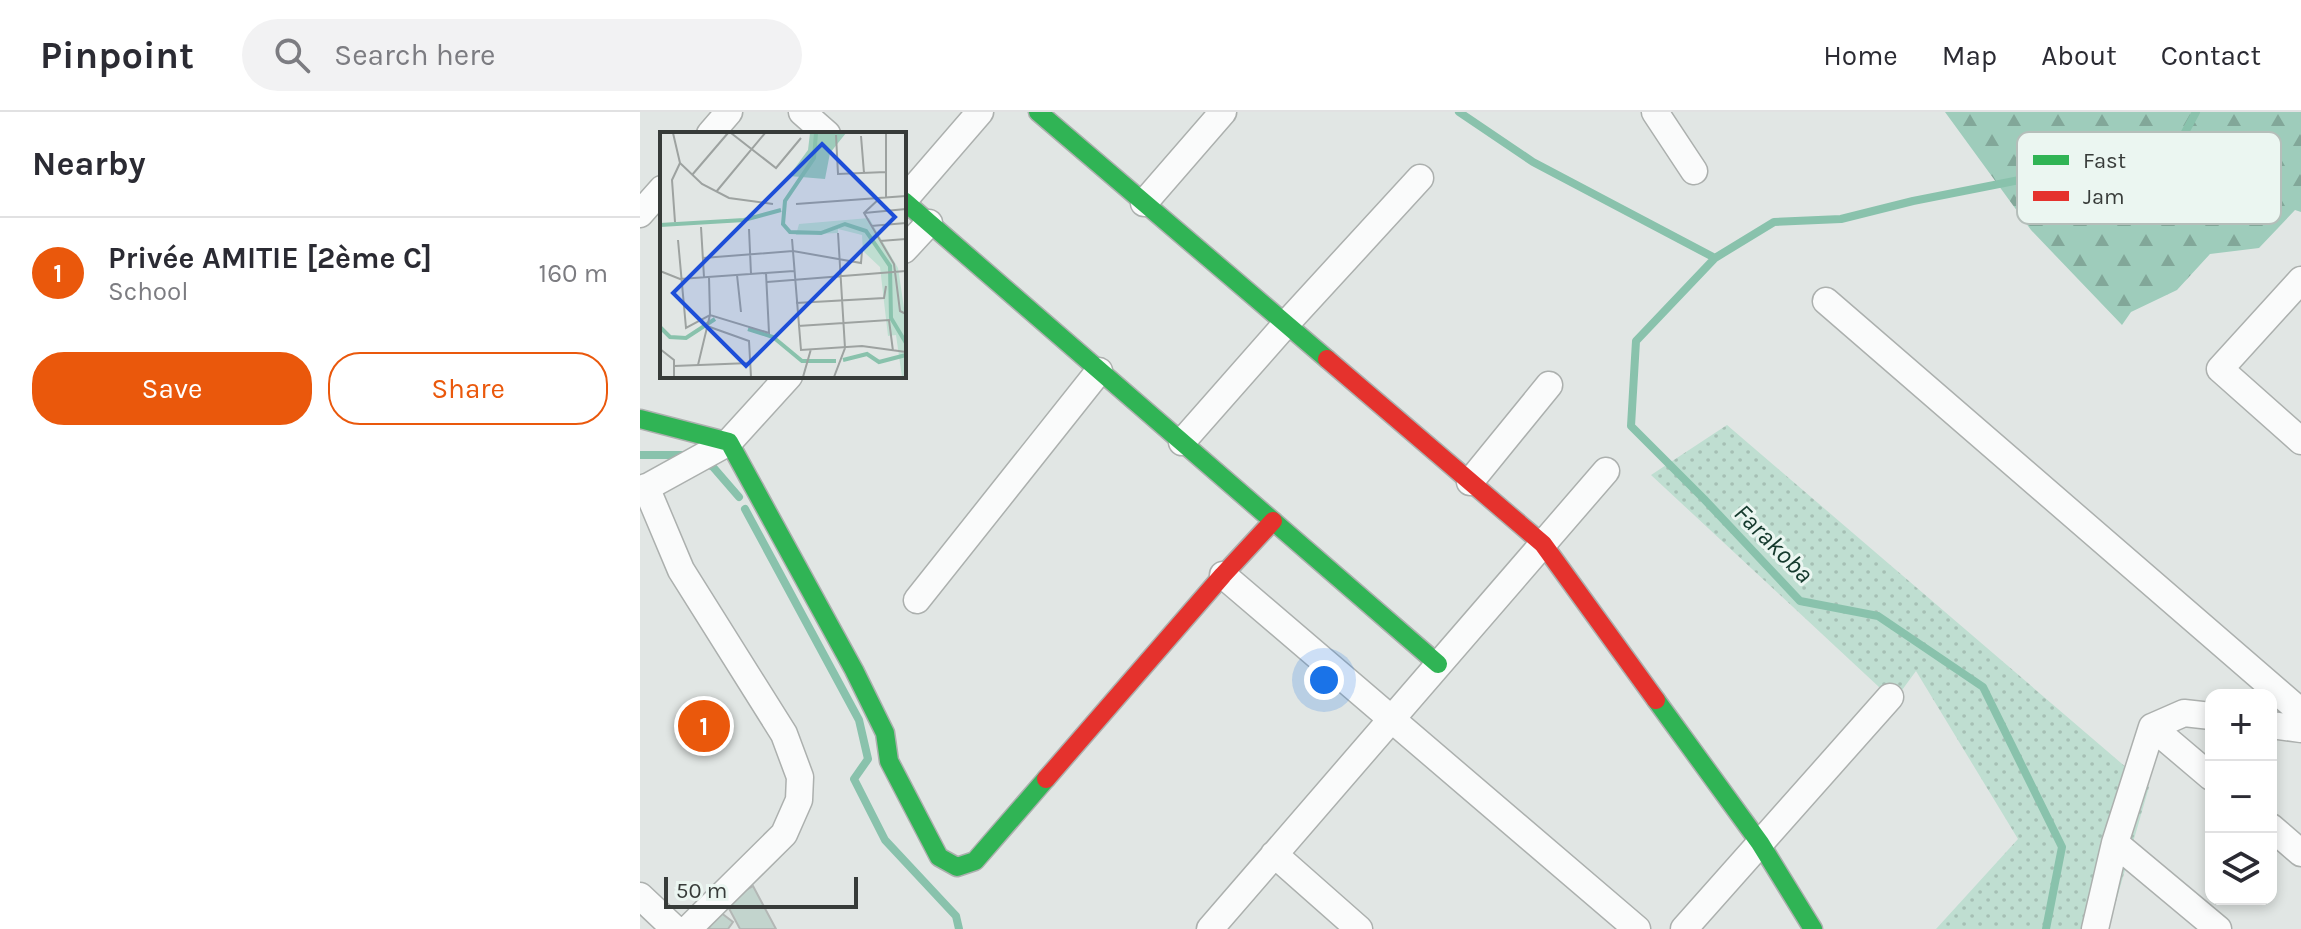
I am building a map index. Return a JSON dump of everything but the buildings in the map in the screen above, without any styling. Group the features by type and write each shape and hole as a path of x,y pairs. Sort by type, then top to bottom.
{"street":[{"path":"712,132 729,112"},
{"path":"802,112 825,132"},
{"path":"906,198 980,112"},
{"path":"1038,112 1543,544 1760,843 1813,929"},
{"path":"1144,203 1223,112"},
{"path":"1655,112 1694,171"},
{"path":"1182,442 1420,178"},
{"path":"640,214 660,191"},
{"path":"906,202 1438,664"},
{"path":"906,248 929,223"},
{"path":"2301,280 2220,369 2301,441"},
{"path":"1826,301 2301,712"},
{"path":"917,600 1099,371"},
{"path":"688,929 784,834 799,800 800,777 784,734 681,570 643,489 729,442 787,378"},
{"path":"1470,482 1549,385"},
{"path":"640,419 729,442 854,670 885,733 889,761 939,857 957,867 975,861 1273,521"},
{"path":"1210,929 1606,471"},
{"path":"1223,575 1637,929"},
{"path":"1684,929 1890,697"},
{"path":"2095,929 2115,843 2152,727 2184,713 2205,715"},
{"path":"2277,726 2301,729"},
{"path":"2152,727 2205,772"},
{"path":"2277,832 2301,853"},
{"path":"2115,843 2218,929"},
{"path":"1274,854 1359,929"},
{"path":"640,896 675,929"}],"green space":[{"path":"1945,112 2301,112 2301,212 2295,210 2259,248 2210,254 2177,290 2131,312 2122,325 2027,224 2281,224 2281,132 2017,132 2017,211"},
{"path":"1727,425 2149,787 2108,929 1936,929 2018,839 1916,671 1894,701 1651,475"}],"waterway":[{"path":"1459,112 1533,162 1715,258"},
{"name":"Farakoba","path":"2185,132 2196,112"},
{"name":"Farakoba","path":"2017,180 1841,219 1774,222 1715,258 1636,341 1631,426 1800,601 1878,616 1983,687 2062,847 2046,929"},
{"path":"640,455 687,455"},
{"path":"703,462 713,467 739,497"},
{"path":"745,509 859,720 868,759 854,779 885,840 956,916 959,929"}],"traffic: fast":[{"path":"1038,112 1327,359"},
{"path":"906,203 1438,664"},
{"path":"640,419 729,442 854,670 885,733 889,761 939,857 957,867 975,861 1046,779"},
{"path":"1656,700 1760,843 1813,929"}],"traffic: jam":[{"path":"1327,359 1543,544 1656,700"},
{"path":"1046,779 1273,521"}],"place":[{"name":"Privée AMITIE [2ème C]","path":"704,726"}]}
